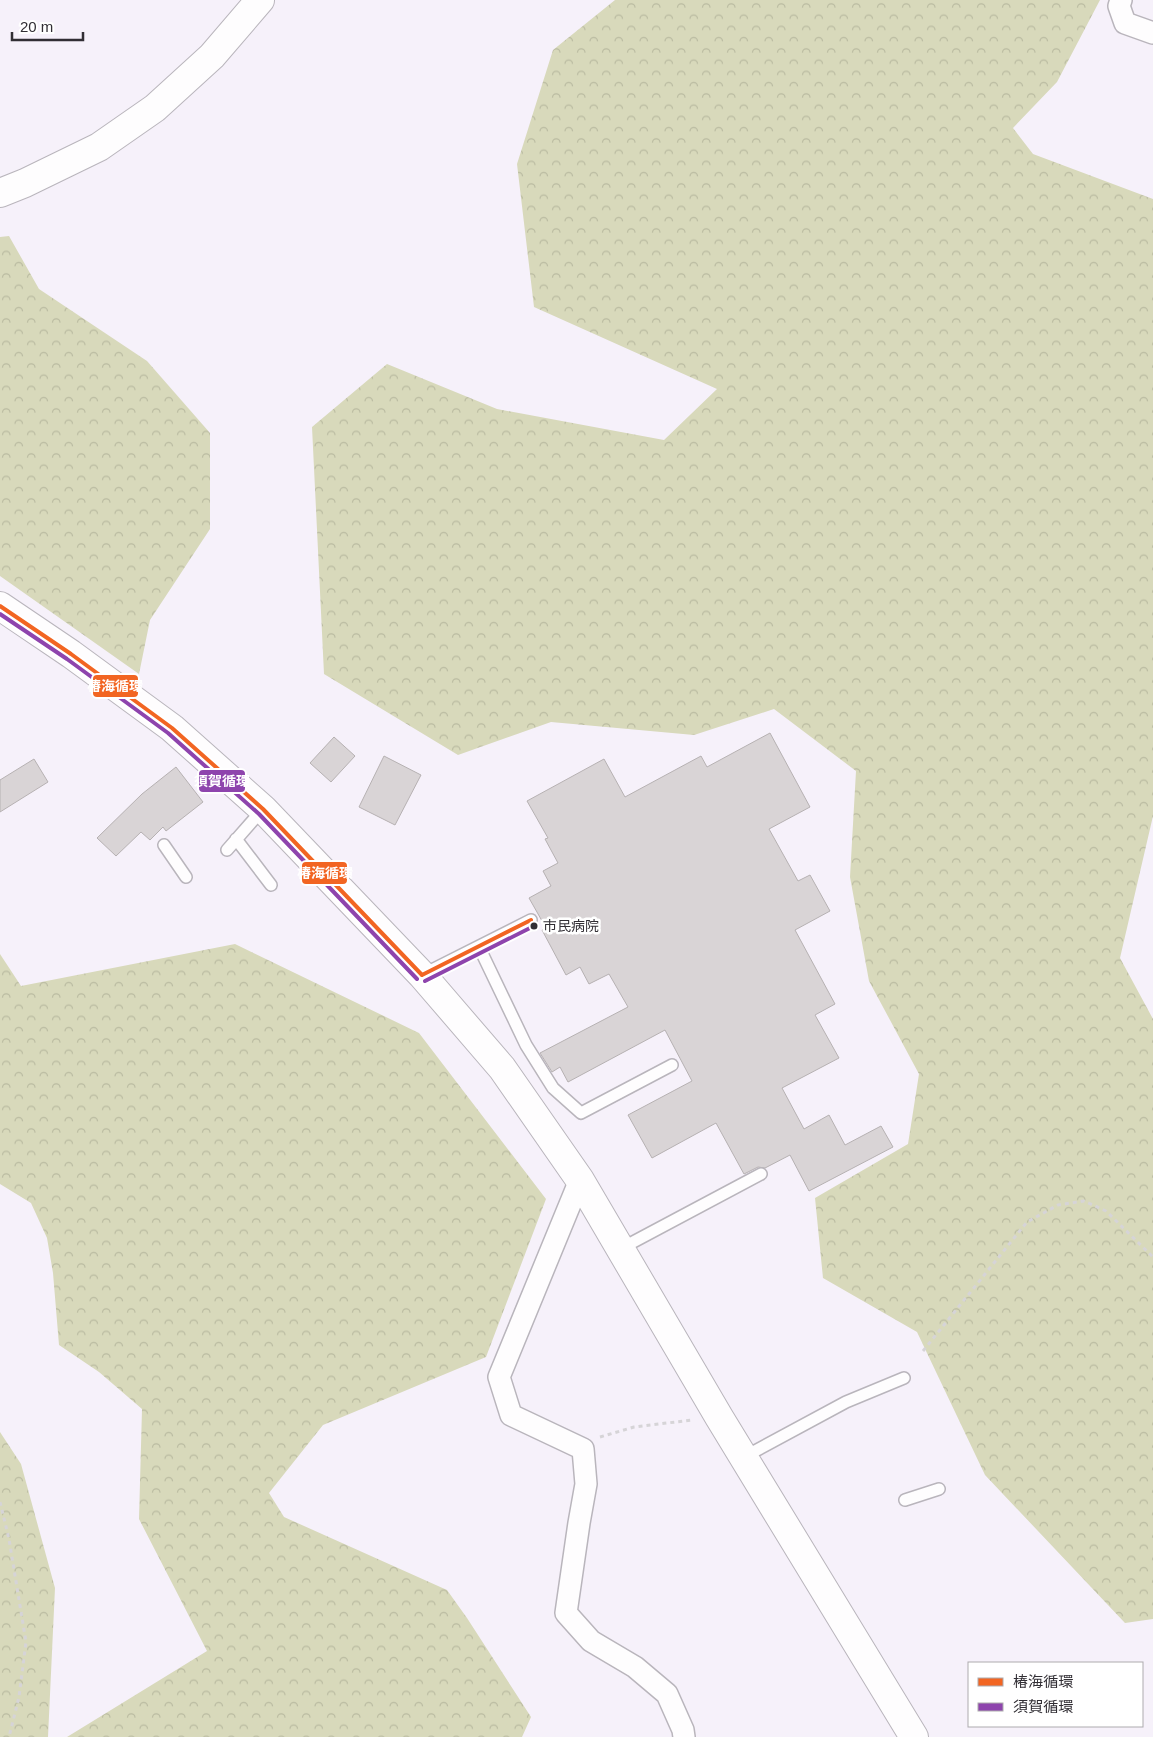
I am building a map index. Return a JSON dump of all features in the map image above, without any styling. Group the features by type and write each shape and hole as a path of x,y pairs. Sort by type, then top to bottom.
{"street":[{"path":"0,193 26,183 99,147 155,108 212,56 260,0"},
{"path":"1121,0 1119,6 1125,23 1153,33"},
{"path":"0,606 71,654 172,728 263,809 422,975 502,1068 580,1180 719,1417 914,1737"},
{"path":"580,1180 499,1377 511,1415 583,1449 586,1484 578,1524 566,1613 591,1641 635,1667 667,1694 683,1730 684,1737"}],"lane":[{"path":"227,850 263,809"},
{"path":"236,839 271,885"},
{"path":"164,845 186,877"},
{"path":"422,975 531,920"},
{"path":"479,947 526,1045 553,1088 581,1113 672,1065"},
{"path":"620,1249 761,1174"},
{"path":"744,1457 846,1402 904,1378"},
{"path":"905,1500 939,1489"}],"path":[{"path":"923,1351 1026,1222 1058,1205 1084,1201 1106,1211 1153,1256"},
{"path":"583,1449 599,1438 634,1428 719,1417"},
{"path":"0,1502 10,1539 26,1642 19,1696 9,1737"}],"green space":[{"path":"615,0 1100,0 1057,82 1013,128 1033,154 1153,199 1153,816 1120,958 1153,1019 1153,1619 1125,1623 985,1475 917,1332 823,1278 815,1198 908,1144 919,1074 869,981 850,877 856,771 774,709 694,735 551,722 458,755 324,674 312,427 387,364 497,409 664,440 717,389 534,307 517,164 553,50"},
{"path":"9,236 39,289 147,361 210,433 210,529 150,620 139,674 0,576 0,237"},
{"path":"235,944 419,1033 546,1199 486,1357 323,1425 269,1493 284,1517 447,1590 531,1717 522,1737 67,1737 207,1651 139,1519 142,1409 99,1372 59,1345 53,1273 47,1238 31,1203 0,1184 0,954 21,986"},
{"path":"0,1432 21,1464 55,1588 48,1737 0,1737"}],"building":[{"path":"770,733 810,807 769,829 798,881 810,875 830,911 795,930 835,1004 815,1015 839,1058 782,1088 804,1129 829,1115 845,1145 881,1126 893,1147 809,1191 790,1155 765,1168 758,1167 744,1174 716,1123 652,1158 628,1115 692,1081 665,1030 568,1082 560,1067 552,1072 540,1053 628,1007 609,974 589,984 580,967 566,975 542,930 546,928 529,898 551,886 543,871 558,863 545,839 548,838 527,801 604,759 625,797 701,756 707,767"},
{"path":"334,737 355,756 331,782 310,763"},
{"path":"384,756 421,775 395,825 359,807"},
{"path":"34,759 48,782 0,812 0,780"},
{"path":"176,767 203,802 166,831 163,827 150,840 141,832 116,856 97,838 142,794"}],"transit line":[{"name":"椿海循環","path":"0,606 71,654 172,728 263,809 422,975"},
{"name":"須賀循環","path":"0,614 67,659 168,733 259,814 417,979"},
{"name":"椿海循環","path":"422,975 531,920"},
{"name":"須賀循環","path":"425,981 534,926"}],"place":[{"name":"市民病院","path":"534,926"}]}
